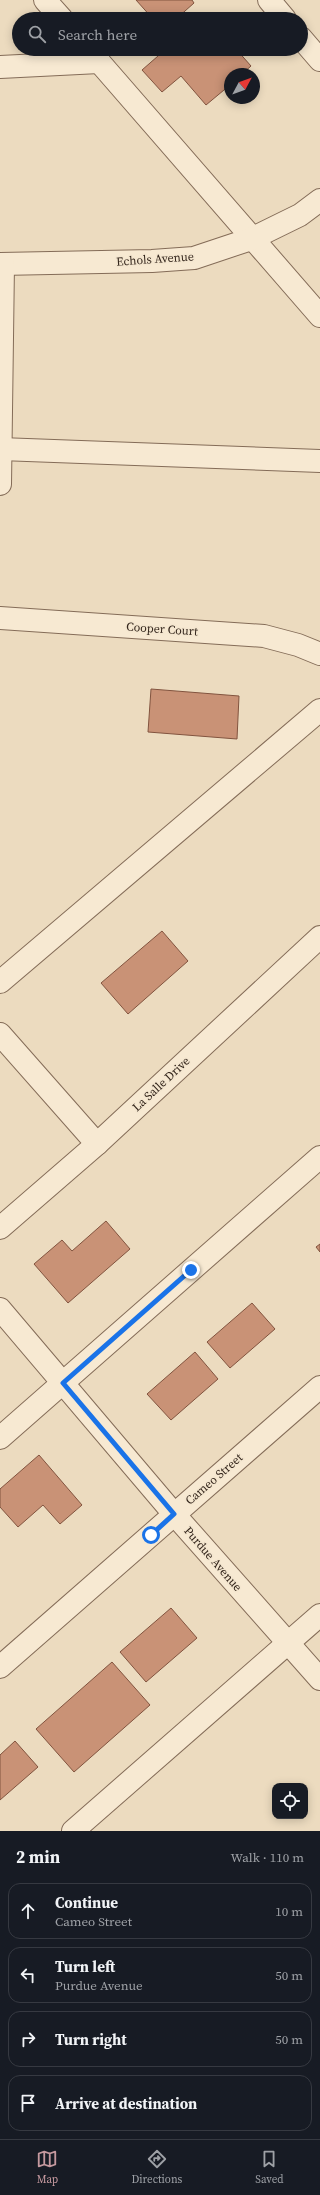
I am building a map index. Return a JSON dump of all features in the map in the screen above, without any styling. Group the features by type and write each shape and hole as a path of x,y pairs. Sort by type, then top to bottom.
{"street":[{"path":"45,0 56,12"},
{"path":"269,0 279,12"},
{"path":"308,46 320,60"},
{"path":"0,67 85,56"},
{"path":"94,56 251,239 320,316"},
{"name":"Echols Avenue","path":"2,264 152,261 194,258 251,239 300,215 320,200"},
{"path":"0,484 2,264"},
{"path":"1,449 320,461"},
{"name":"Cooper Court","path":"0,618 264,636 298,645 320,654"},
{"path":"0,982 320,710"},
{"name":"La Salle Drive","path":"0,1228 97,1144 320,937"},
{"path":"0,1034 97,1144"},
{"path":"0,1438 320,1157"},
{"name":"Purdue Avenue","path":"0,1309 174,1514 320,1679"},
{"name":"Cameo Street","path":"0,1666 320,1387"},
{"path":"73,1831 320,1615"}],"building":[{"path":"136,0 192,0 194,3 184,12 147,12"},
{"path":"158,56 242,56 251,66 249,68 224,68 224,90 206,105 181,76 162,92 142,70"},
{"path":"151,689 239,696 237,739 148,732"},
{"path":"162,931 188,961 128,1014 101,983"},
{"path":"106,1221 130,1249 68,1303 34,1264 62,1240 72,1251"},
{"path":"320,1244 320,1252 316,1247"},
{"path":"252,1303 275,1329 230,1368 207,1342"},
{"path":"195,1352 218,1379 171,1420 147,1394"},
{"path":"39,1455 82,1505 60,1524 43,1505 18,1527 0,1507 0,1489"},
{"path":"171,1608 197,1638 146,1682 120,1652"},
{"path":"112,1662 150,1705 74,1772 36,1729"},
{"path":"15,1741 38,1767 0,1800 0,1755"}],"route":[{"path":"151,1535 174,1514 63,1383 191,1270"}]}
